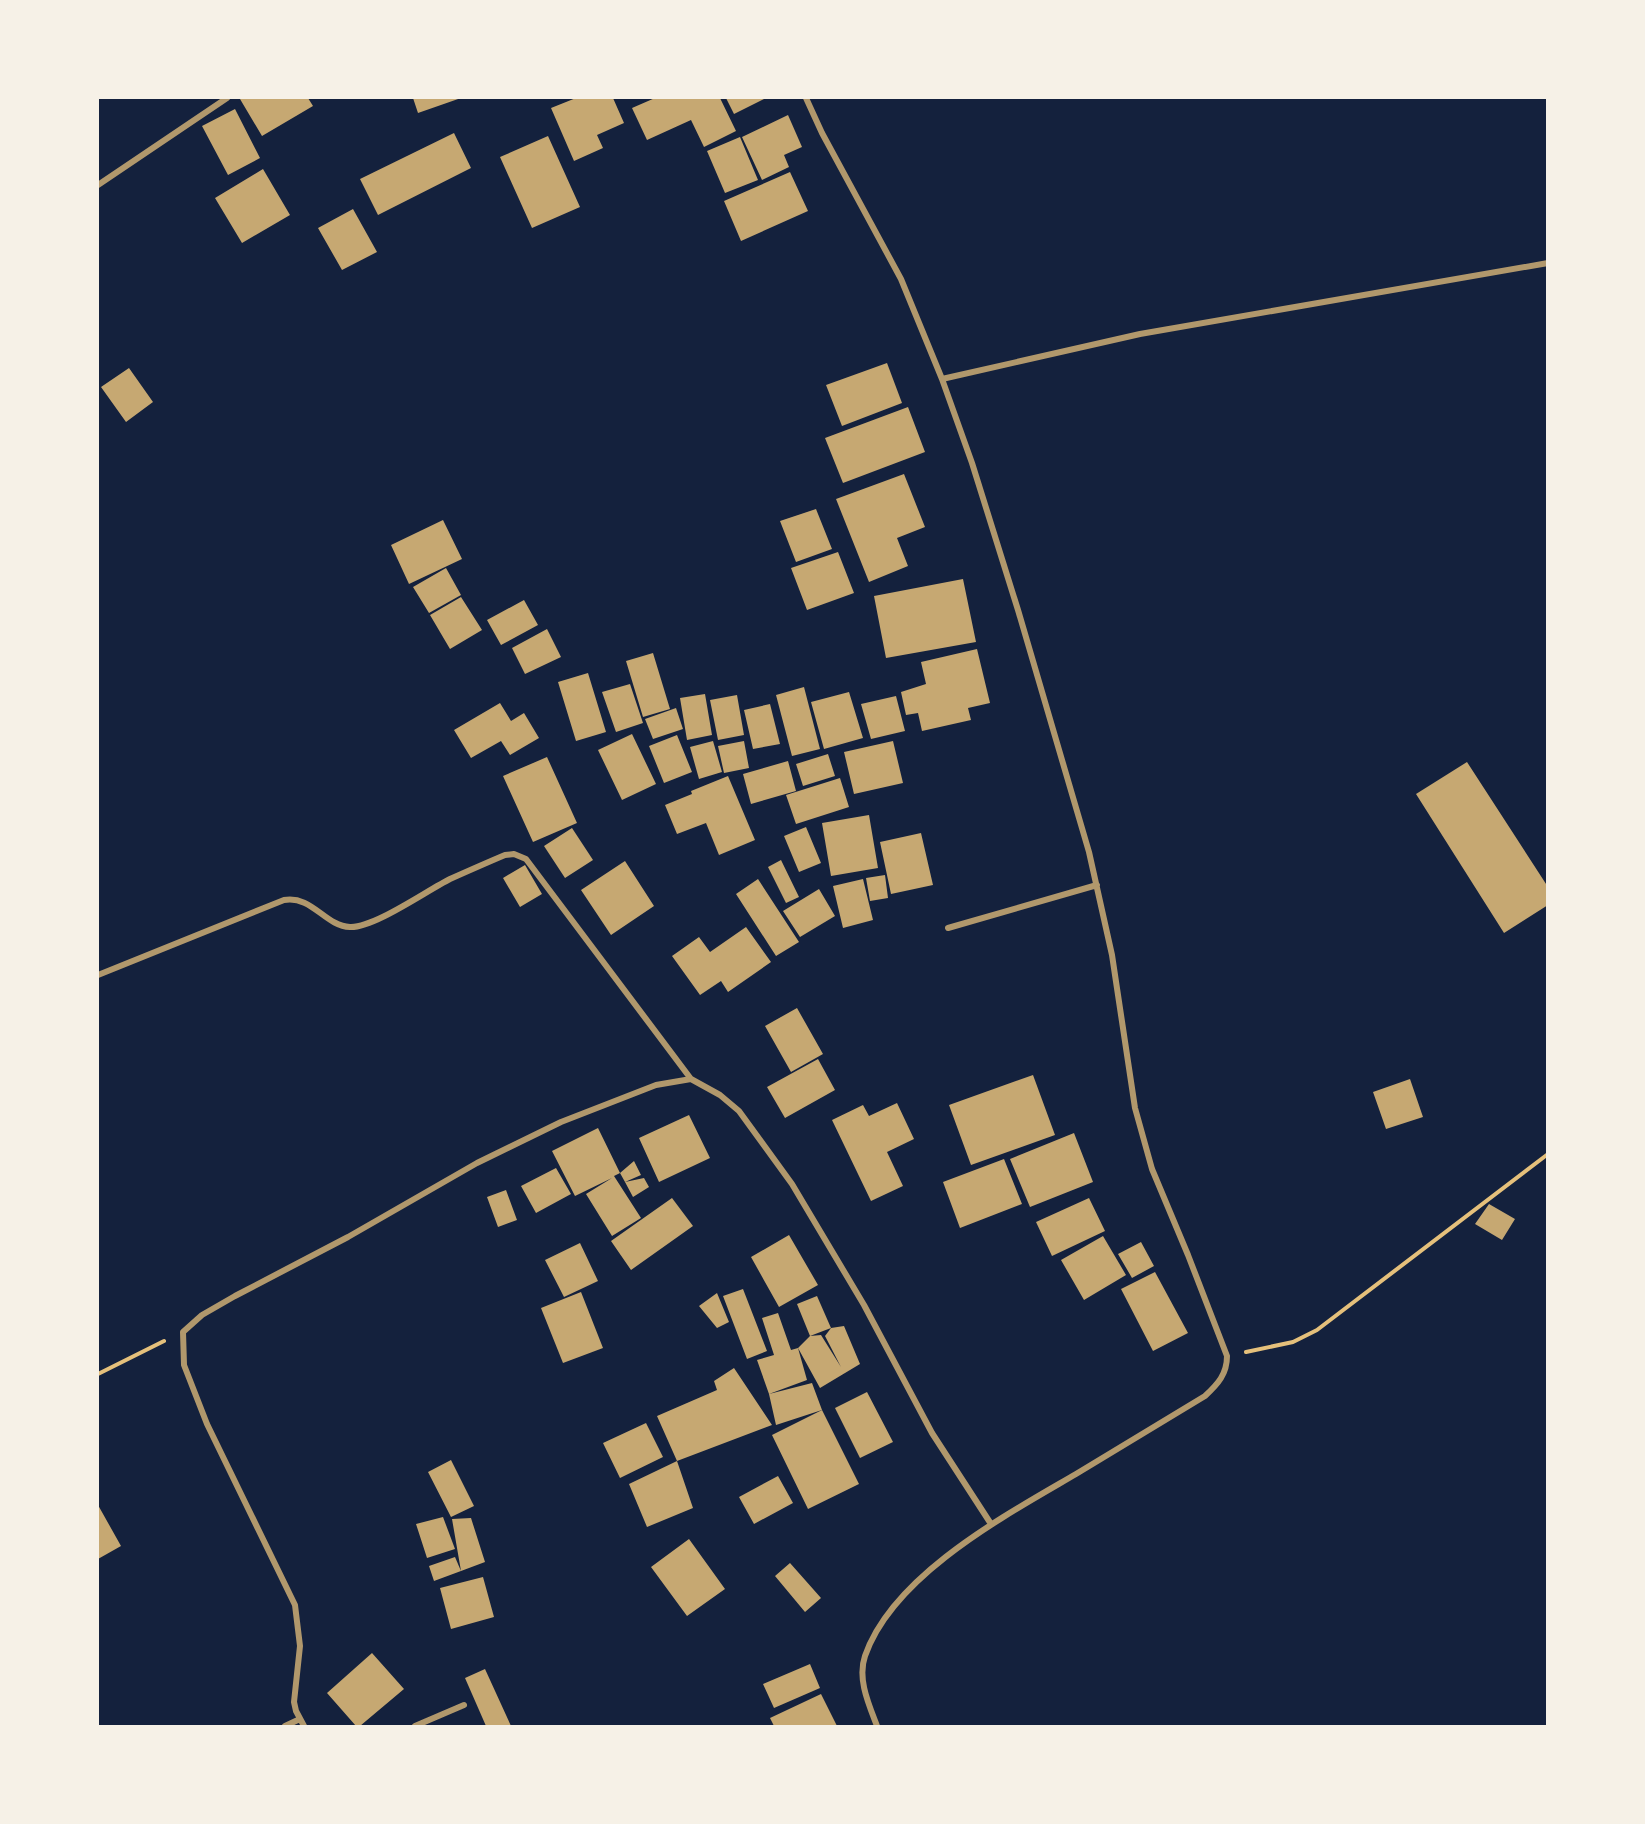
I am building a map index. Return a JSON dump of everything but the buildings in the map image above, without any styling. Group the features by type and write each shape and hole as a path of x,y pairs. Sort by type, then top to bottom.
{"street":[{"path":"98,185 227,98"},
{"path":"806,98 901,279 942,379 972,463 1068,776 1097,885 1112,956 1135,1108 1152,1169 1227,1356 1227,1366 1223,1376 1205,1396 991,1524 927,1573 897,1602 865,1656 862,1680 877,1726"},
{"path":"942,379 1140,334 1548,263"},
{"path":"98,975 292,899 305,902 338,925 361,926 450,879 505,855 514,854 526,859 691,1079 720,1095 739,1112 792,1184 864,1305 932,1433 991,1524"},
{"path":"948,927 1097,885"},
{"path":"304,1726 296,1711 294,1701 300,1646 295,1605 207,1424 184,1365 183,1332 202,1315 235,1296 348,1237 477,1163 572,1118 656,1085 691,1079"},
{"path":"415,1726 464,1705"},
{"path":"285,1726 300,1719"}],"path":[{"path":"1227,1356 1293,1342 1317,1330 1548,1154"},
{"path":"98,1374 183,1332"}]}
